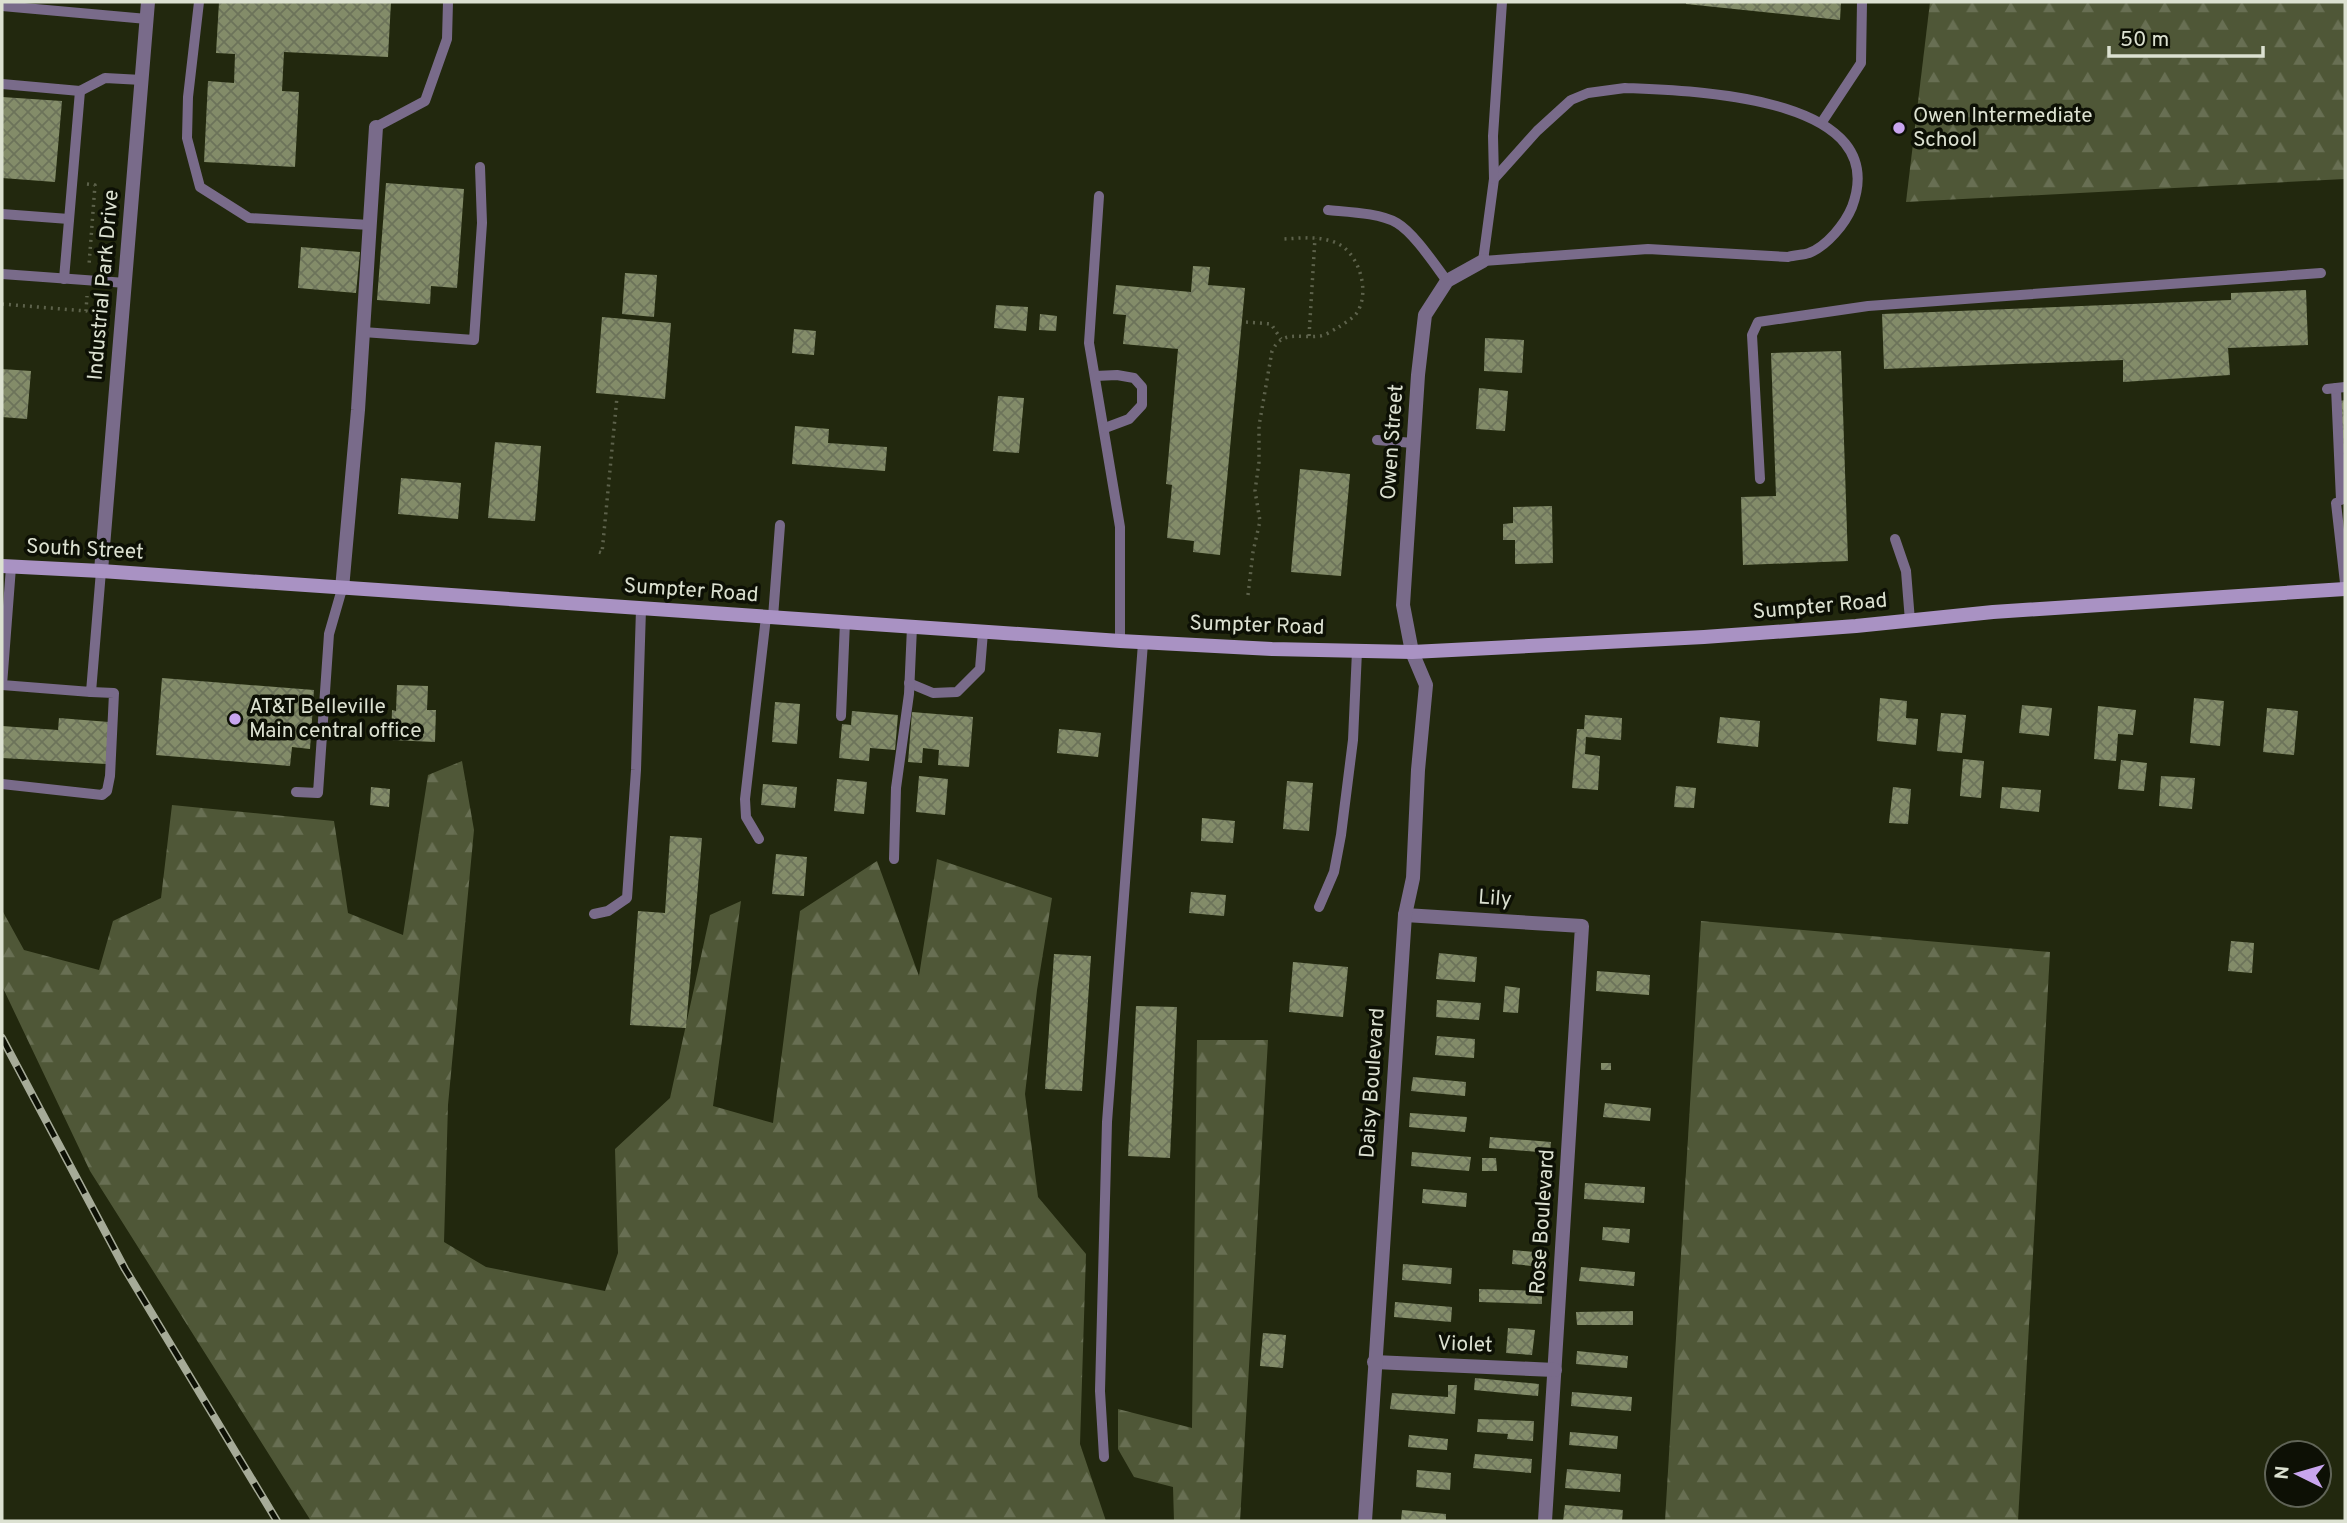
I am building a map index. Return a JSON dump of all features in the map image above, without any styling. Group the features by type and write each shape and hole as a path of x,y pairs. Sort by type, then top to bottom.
{"street":[{"name":"Industrial Park Drive","path":"101,571 148,2"},
{"path":"342,589 376,127"},
{"name":"Owen Street","path":"1412,652 1403,605 1413,443 1425,315 1447,281 1483,261"},
{"name":"South Street","path":"6,567 167,576"},
{"name":"Sumpter Road","path":"167,576 1143,643 1412,652 1704,637 1993,612 2345,589"},
{"name":"Daisy Boulevard","path":"1365,1521 1405,915 1413,877 1418,770 1426,685 1412,652"},
{"name":"Lily","path":"1405,915 1582,926"},
{"name":"Rose Boulevard","path":"1545,1521 1582,926"},
{"name":"Violet","path":"1374,1362 1555,1370"}],"lane":[{"path":"89,14 90,2"},
{"path":"199,2 188,97 187,138 200,187 249,219 370,225"},
{"path":"376,127 425,102 447,39 449,2"},
{"path":"1494,179 1571,100 1588,93 1625,88 1693,91 1790,110 1822,122 1843,139 1854,158 1858,178 1856,195 1849,214 1829,240 1810,253 1788,257 1648,249 1483,261 1494,179 1493,136 1502,2"},
{"path":"1822,122 1861,63 1862,2"},
{"path":"2,6 146,19"},
{"path":"2,84 80,91 105,78 142,80"},
{"path":"64,279 80,91"},
{"path":"363,332 474,340 482,223 480,167"},
{"path":"1099,196 1089,343 1120,527 1120,641"},
{"path":"1328,210 1363,213 1397,223 1419,244 1447,281"},
{"path":"2,214 69,219"},
{"path":"2,274 125,283"},
{"path":"1760,479 1752,335 1758,322 1868,306 2321,274"},
{"path":"1095,376 1117,375 1134,378 1142,387 1142,405 1129,419 1105,428"},
{"path":"2336,388 2339,502 2345,583"},
{"path":"1377,440 1413,443"},
{"path":"759,839 746,817 745,799 780,525"},
{"path":"1895,540 1906,571 1910,621"},
{"path":"2,783 102,795 107,791 114,693 2,685 6,567"},
{"path":"91,692 101,571"},
{"path":"296,792 318,793 329,634 342,589"},
{"path":"594,914 608,911 627,898 636,770 641,609"},
{"path":"841,716 845,622"},
{"path":"894,859 896,788 909,683 912,627"},
{"path":"909,683 933,693 957,692 980,668 983,632"},
{"path":"1104,1457 1100,1391 1107,1122 1143,643"},
{"path":"1318,907 1334,872 1341,835 1353,740 1357,651"}],"path":[{"path":"85,184 95,185 89,265"},
{"path":"1309,336 1315,238"},
{"path":"1248,595 1260,522 1255,491 1259,462 1259,426 1272,351 1276,342 1281,339 1320,337 1338,328 1356,314 1364,286 1355,260 1343,247 1315,238 1283,239"},
{"path":"2,304 86,311 87,291"},
{"path":"1246,322 1271,324 1281,339"},
{"path":"599,552 602,553 617,397"}],"green space":[{"path":"1930,2 2345,2 2345,179 1906,202"},
{"path":"462,761 474,830 448,1105 444,1242 486,1267 605,1291 618,1253 615,1149 670,1098 710,915 741,901 713,1106 773,1123 800,911 877,861 919,976 937,859 1052,898 1037,990 1025,1094 1038,1197 1086,1254 1080,1444 1106,1521 311,1521 90,1171 2,986 2,910 24,950 99,970 113,921 161,898 172,805 334,821 348,913 403,935 428,775"},
{"path":"1701,921 2050,952 2018,1521 1665,1521"},
{"path":"1197,1040 1268,1040 1240,1521 1174,1521 1173,1487 1134,1477 1118,1449 1118,1409 1192,1428"}],"building":[{"path":"219,2 391,2 388,57 284,52 282,91 299,92 295,167 204,162 208,81 234,83 235,54 216,53"},
{"path":"1841,2 1840,20 1686,4"},
{"path":"2,97 62,101 55,182 2,178"},
{"path":"386,183 464,189 457,288 431,286 430,304 377,300"},
{"path":"301,247 360,252 356,293 298,288"},
{"path":"1193,266 1210,267 1208,285 1245,288 1220,555 1193,552 1194,541 1167,538 1172,485 1166,484 1178,349 1123,344 1126,315 1113,314 1116,285 1191,292"},
{"path":"625,273 657,275 654,317 622,314"},
{"path":"2306,290 2308,345 2228,348 2230,375 2123,382 2123,360 1884,369 1882,314 2231,300 2231,293"},
{"path":"996,305 1028,307 1026,331 994,328"},
{"path":"1040,314 1057,316 1056,331 1039,330"},
{"path":"602,317 671,323 665,399 596,393"},
{"path":"794,329 816,331 814,355 792,353"},
{"path":"1485,338 1524,340 1522,373 1484,371"},
{"path":"1841,351 1848,561 1743,565 1741,497 1776,496 1771,353"},
{"path":"2,369 31,371 27,419 2,417"},
{"path":"1479,388 1508,391 1505,431 1476,429"},
{"path":"998,396 1024,398 1019,453 993,451"},
{"path":"2345,400 2345,453 2343,453 2340,401"},
{"path":"795,426 829,429 828,443 887,447 885,471 792,464"},
{"path":"495,442 541,446 535,521 488,518"},
{"path":"1300,469 1350,474 1341,576 1291,572"},
{"path":"401,478 461,483 458,519 398,514"},
{"path":"1552,506 1553,563 1515,564 1515,540 1503,540 1503,524 1513,523 1513,507"},
{"name":"AT&T Belleville Main central office","path":"162,678 314,690 310,749 292,747 290,766 156,755"},
{"path":"397,685 428,686 427,710 436,710 435,742 391,740 392,710 396,711"},
{"path":"1880,698 1907,701 1906,718 1918,719 1916,745 1877,741"},
{"path":"2194,698 2224,701 2220,746 2190,743"},
{"path":"775,702 800,704 797,744 772,742"},
{"path":"2022,705 2052,708 2049,736 2019,733"},
{"path":"2098,706 2136,710 2133,735 2118,734 2116,761 2094,759"},
{"path":"2267,708 2298,711 2294,755 2263,752"},
{"path":"852,711 898,715 895,750 870,748 869,761 839,758 842,724 851,725"},
{"path":"912,712 973,717 969,767 938,765 939,750 923,748 922,763 908,762"},
{"path":"1941,713 1966,715 1962,753 1937,751"},
{"path":"1585,715 1622,718 1621,740 1586,737 1585,754 1600,756 1598,790 1572,788 1577,729 1584,729"},
{"path":"1720,717 1760,721 1758,747 1717,743"},
{"path":"59,718 109,722 106,764 2,758 2,726 58,730"},
{"path":"1059,729 1101,733 1098,757 1057,753"},
{"path":"1963,759 1984,761 1981,798 1960,796"},
{"path":"2121,760 2147,763 2144,791 2118,789"},
{"path":"919,776 948,779 945,815 916,812"},
{"path":"2161,776 2195,778 2192,809 2159,806"},
{"path":"837,779 867,782 864,814 834,811"},
{"path":"1287,781 1313,783 1309,831 1283,829"},
{"path":"763,784 797,787 795,808 761,805"},
{"path":"1676,786 1696,788 1694,808 1674,807"},
{"path":"371,787 390,789 389,807 370,805"},
{"path":"1893,787 1911,789 1908,824 1889,823"},
{"path":"2002,787 2041,790 2039,812 2000,808"},
{"path":"1202,818 1235,821 1233,843 1201,841"},
{"path":"670,836 702,838 686,1028 630,1025 638,911 665,913"},
{"path":"776,854 807,857 804,896 772,894"},
{"path":"1191,892 1226,895 1224,916 1189,913"},
{"path":"2231,941 2254,943 2252,973 2228,971"},
{"path":"1439,953 1477,957 1475,982 1436,979"},
{"path":"1054,954 1091,956 1082,1091 1045,1089"},
{"path":"1293,962 1348,967 1343,1017 1289,1012"},
{"path":"1597,971 1650,975 1649,995 1596,991"},
{"path":"1505,986 1520,988 1518,1013 1503,1012"},
{"path":"1437,1000 1481,1003 1479,1020 1436,1017"},
{"path":"1136,1006 1177,1007 1170,1158 1128,1156"},
{"path":"1437,1036 1475,1039 1474,1058 1435,1055"},
{"path":"1601,1063 1611,1063 1611,1070 1601,1070"},
{"path":"1413,1077 1466,1082 1465,1096 1411,1091"},
{"path":"1605,1103 1651,1108 1650,1121 1603,1117"},
{"path":"1410,1113 1467,1117 1465,1132 1409,1127"},
{"path":"1490,1137 1551,1142 1550,1153 1489,1148"},
{"path":"1412,1152 1471,1157 1469,1171 1411,1166"},
{"path":"1482,1158 1496,1158 1497,1171 1482,1171"},
{"path":"1585,1183 1645,1187 1644,1203 1584,1199"},
{"path":"1423,1189 1467,1193 1466,1207 1422,1203"},
{"path":"1603,1227 1630,1229 1629,1243 1602,1240"},
{"path":"1513,1250 1545,1253 1544,1267 1512,1264"},
{"path":"1403,1264 1452,1268 1451,1284 1402,1280"},
{"path":"1581,1267 1635,1272 1634,1286 1579,1281"},
{"path":"1479,1289 1542,1291 1542,1304 1479,1302"},
{"path":"1395,1302 1452,1307 1451,1322 1394,1317"},
{"path":"1633,1311 1633,1325 1577,1325 1576,1312"},
{"path":"1508,1328 1535,1330 1532,1355 1506,1353"},
{"path":"1263,1333 1286,1335 1283,1368 1260,1366"},
{"path":"1577,1351 1628,1356 1627,1368 1576,1364"},
{"path":"1475,1378 1539,1384 1538,1396 1474,1390"},
{"path":"1448,1385 1457,1385 1455,1414 1390,1409 1392,1393 1448,1397"},
{"path":"1572,1392 1632,1397 1631,1411 1571,1406"},
{"path":"1478,1419 1534,1421 1533,1441 1507,1439 1508,1434 1477,1432"},
{"path":"1570,1432 1618,1436 1617,1449 1569,1445"},
{"path":"1409,1435 1448,1439 1447,1450 1408,1447"},
{"path":"1475,1454 1532,1459 1531,1473 1473,1468"},
{"path":"1567,1469 1621,1474 1620,1492 1565,1488"},
{"path":"1417,1470 1451,1473 1450,1490 1416,1487"},
{"path":"1565,1505 1623,1510 1622,1521 1563,1521"},
{"path":"1402,1510 1446,1514 1446,1521 1401,1521"}],"railway":[{"path":"2,1038 125,1269 277,1521"}],"place":[{"name":"Owen Intermediate School","path":"1899,128"},
{"name":"AT&T Belleville Main central office","path":"235,719"}]}
